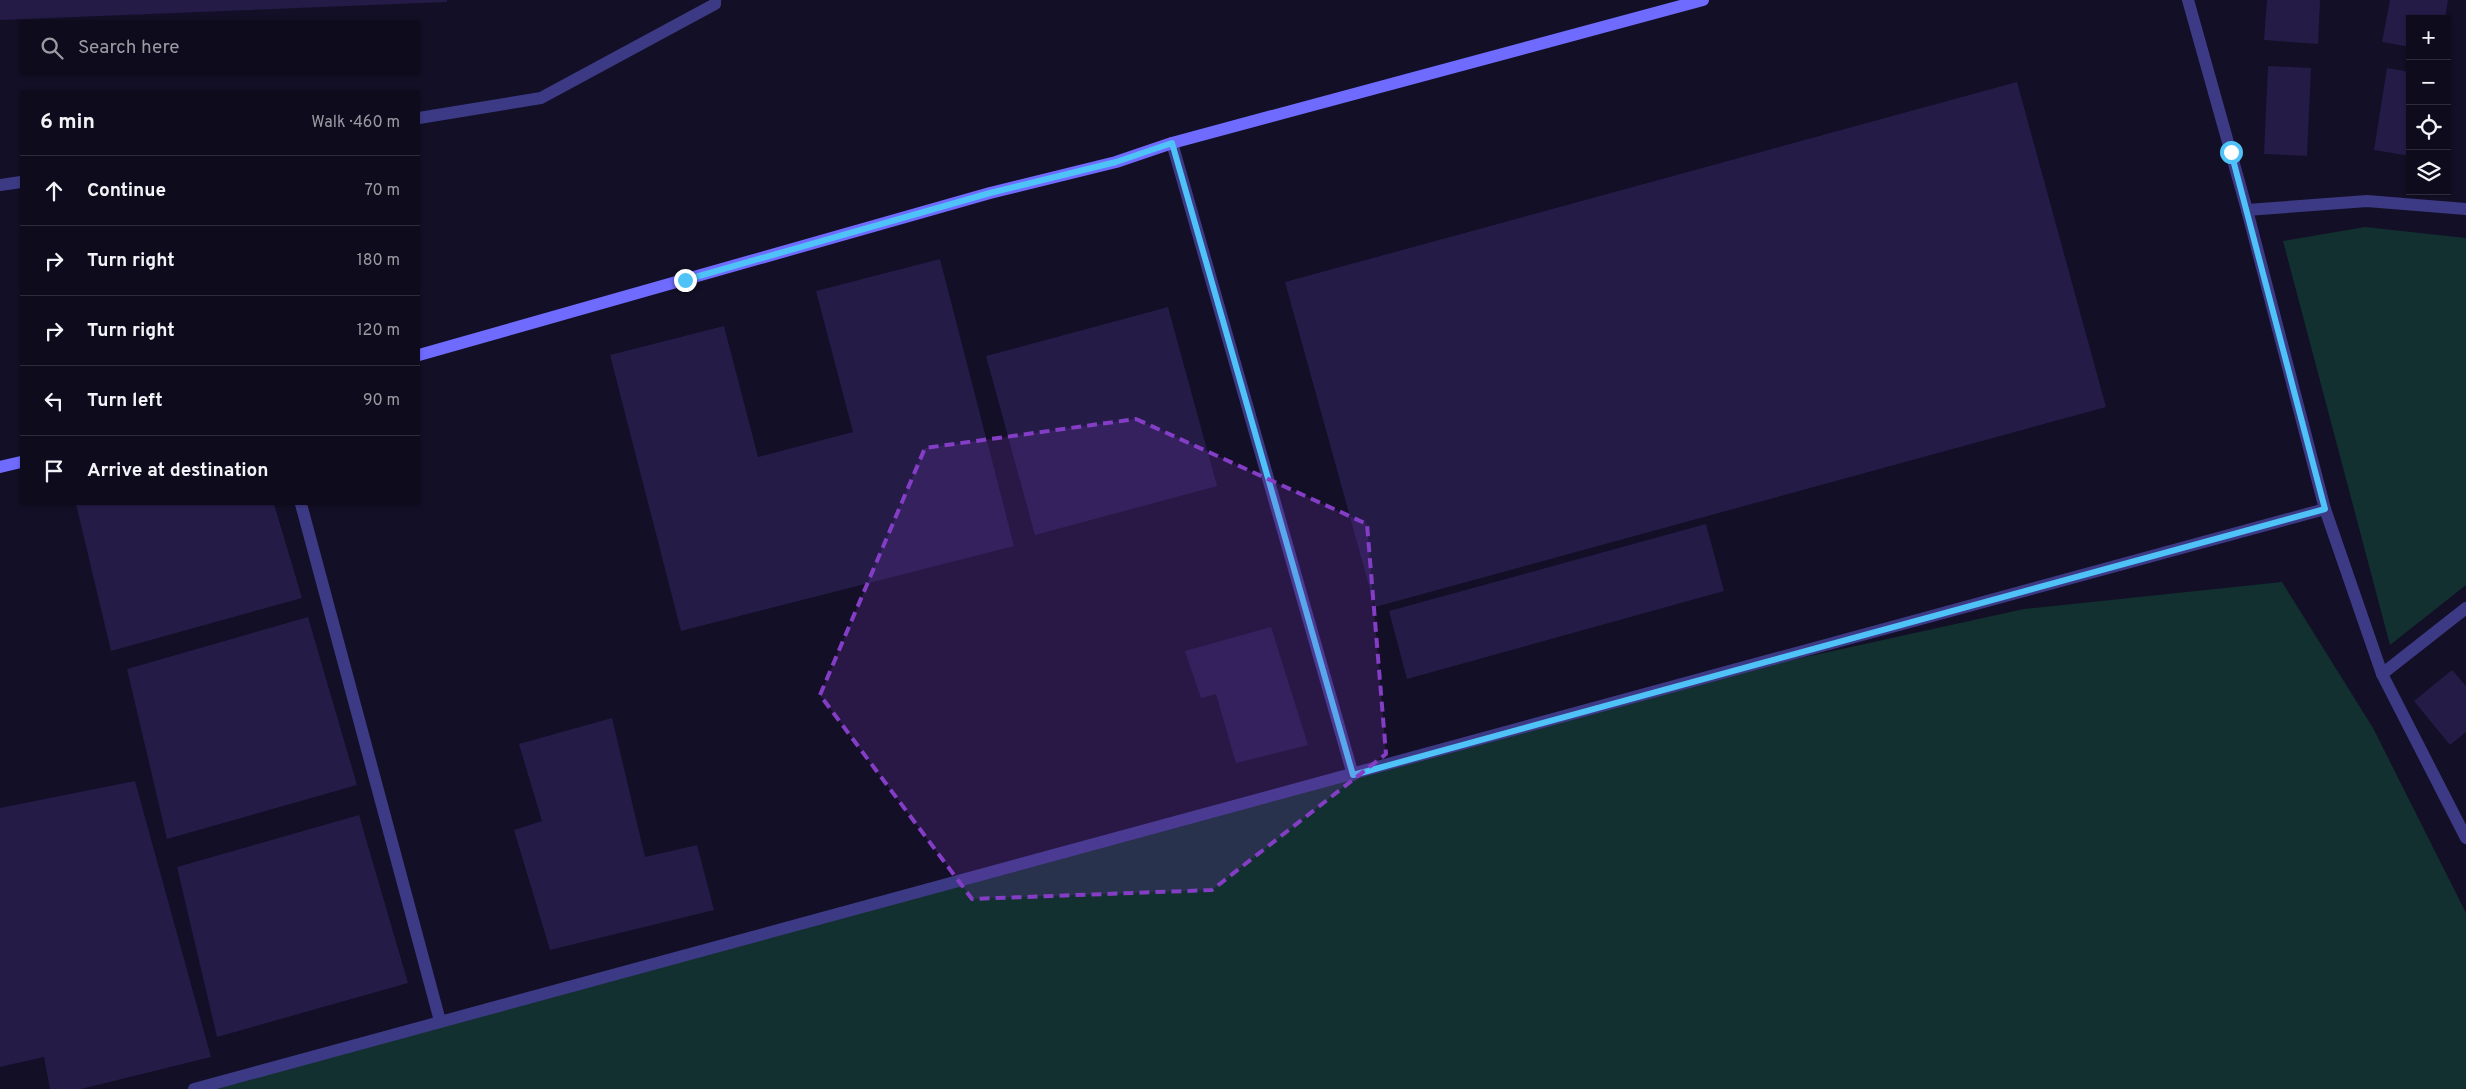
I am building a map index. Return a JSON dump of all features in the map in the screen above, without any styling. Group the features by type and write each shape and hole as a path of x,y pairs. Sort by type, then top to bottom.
{"street":[{"path":"420,118 541,98 715,4 715,0"},
{"path":"420,355 990,193 1116,162 1172,143 1702,0"},
{"path":"2188,0 2325,509 2382,674 2466,838"},
{"path":"1172,143 1353,775"},
{"path":"0,185 20,182"},
{"path":"2246,210 2367,201 2466,209"},
{"path":"0,467 20,462"},
{"path":"302,505 440,1022"},
{"path":"194,1089 2325,509"},
{"path":"2382,674 2466,608"}],"highlighted area":[{"path":"1136,419 1367,524 1386,754 1212,890 972,899 820,695 925,448"}],"green space":[{"path":"2365,227 2466,238 2466,585 2390,645 2283,241"},
{"path":"2282,582 2373,728 2466,913 2466,1089 187,1089 1692,682 2024,609"}],"building":[{"path":"0,0 447,0 447,2 0,20"},
{"path":"2267,0 2320,0 2318,44 2264,40"},
{"path":"2390,0 2448,0 2446,15 2406,15 2406,46 2382,42"},
{"path":"2268,66 2311,68 2307,156 2264,154"},
{"path":"2387,68 2406,71 2406,155 2374,150"},
{"path":"2017,82 2106,407 1375,607 1285,282"},
{"path":"940,259 1014,546 681,631 610,355 724,326 758,457 853,432 816,291"},
{"path":"1168,307 1217,486 1035,535 986,356"},
{"path":"76,505 274,505 302,598 111,651"},
{"path":"1706,524 1724,591 1407,679 1389,611"},
{"path":"308,617 357,785 167,839 127,669"},
{"path":"1271,627 1308,745 1236,763 1216,694 1201,698 1185,651"},
{"path":"2452,670 2466,686 2466,732 2450,745 2414,701"},
{"path":"612,718 645,857 697,845 714,910 550,950 514,830 542,821 519,744"},
{"path":"135,781 211,1057 81,1089 50,1089 44,1057 0,1067 0,808"},
{"path":"359,815 408,983 217,1037 177,867"}],"route":[{"path":"685,280 990,193 1116,162 1172,143 1353,775 2325,509 2231,152"}]}
